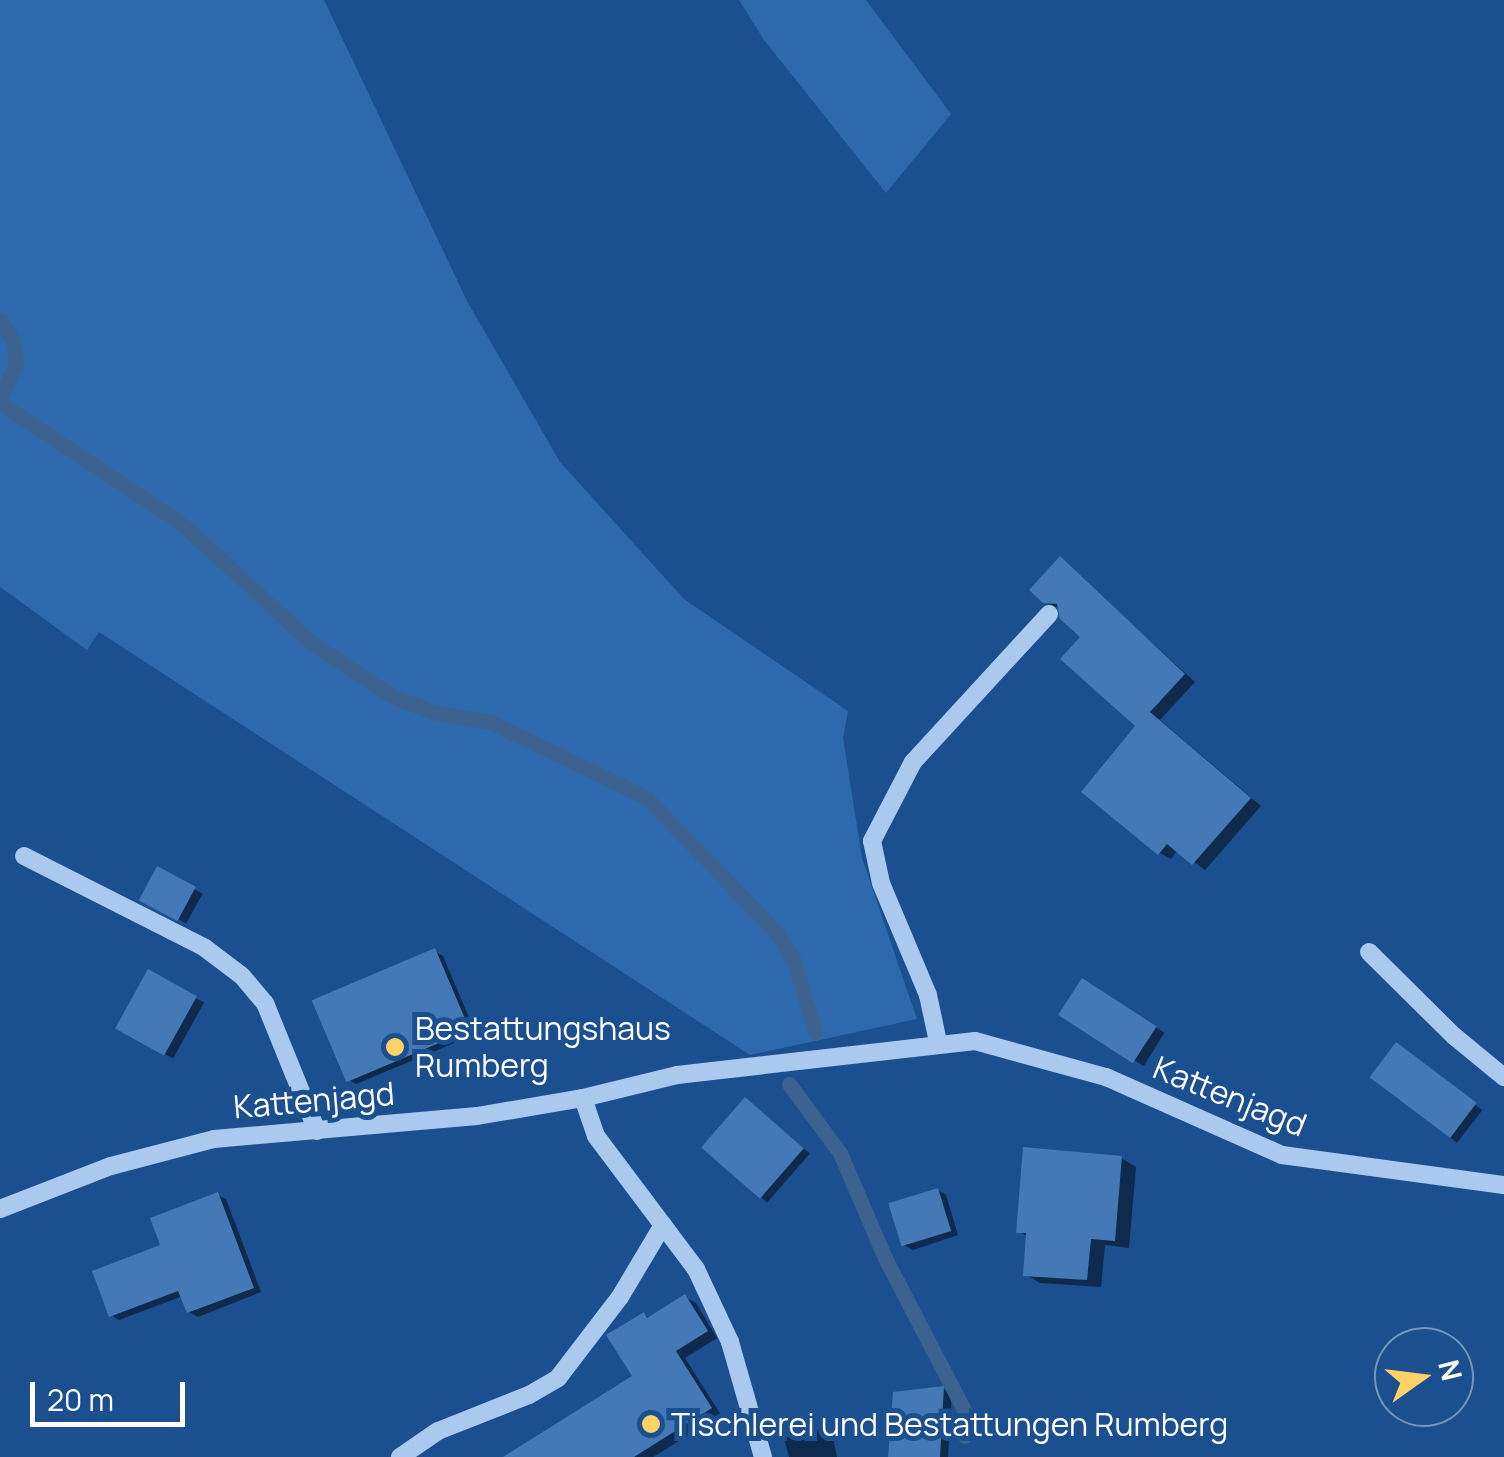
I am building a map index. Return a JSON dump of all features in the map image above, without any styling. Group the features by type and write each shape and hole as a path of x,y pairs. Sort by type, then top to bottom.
{"street":[{"path":"938,1042 928,996 882,884 872,841 913,762 1049,614"},
{"path":"24,856 204,948 242,976 265,1003 317,1130"},
{"path":"1368,952 1454,1036 1504,1078"},
{"name":"Kattenjagd","path":"0,1209 162,1150 214,1139 478,1116 583,1098 677,1075 806,1062 938,1042 974,1041 1106,1077 1282,1155 1504,1185"},
{"path":"583,1098 596,1136 696,1269 730,1342 763,1457"},
{"path":"400,1457 438,1431 528,1395 558,1378 620,1297 663,1224"}],"shaded area":[{"path":"0,0 324,0 467,301 560,462 684,599 848,711 843,738 862,858 917,1019 750,1055 99,632 87,650 0,587"},
{"path":"739,0 866,0 951,114 886,193 764,40"}],"building":[{"path":"1060,556 1185,674 1150,712 1251,798 1192,865 1167,844 1158,855 1081,792 1135,726 1060,659 1080,637 1060,619 1057,604 1043,603 1029,590"},
{"path":"157,866 196,887 178,921 139,900"},
{"path":"435,948 470,1030 346,1082 312,1000"},
{"path":"148,969 197,996 164,1056 115,1028"},
{"path":"1082,978 1157,1026 1133,1063 1058,1015"},
{"path":"1396,1042 1477,1103 1450,1138 1370,1077"},
{"path":"745,1097 804,1148 760,1199 701,1148"},
{"path":"1023,1147 1122,1156 1115,1241 1091,1239 1087,1280 1023,1276 1026,1233 1016,1233"},
{"path":"938,1188 951,1231 901,1246 888,1203"},
{"path":"218,1192 254,1288 187,1313 178,1291 109,1317 92,1271 160,1245 150,1218"},
{"path":"685,1294 708,1331 676,1351 712,1408 634,1457 503,1457 632,1376 606,1335 644,1312 647,1318"},
{"path":"944,1386 940,1457 888,1457 893,1392"}],"waterway":[{"path":"0,320 14,342 16,363 0,397"},
{"path":"0,403 182,524 313,644 390,695 433,712 491,722 647,798 774,930 793,958 815,1032"},
{"path":"789,1084 840,1153 885,1258 965,1412 964,1436"}],"place":[{"name":"Bestattungshaus Rumberg","path":"395,1047"},
{"name":"Tischlerei und Bestattungen Rumberg","path":"651,1424"}]}
